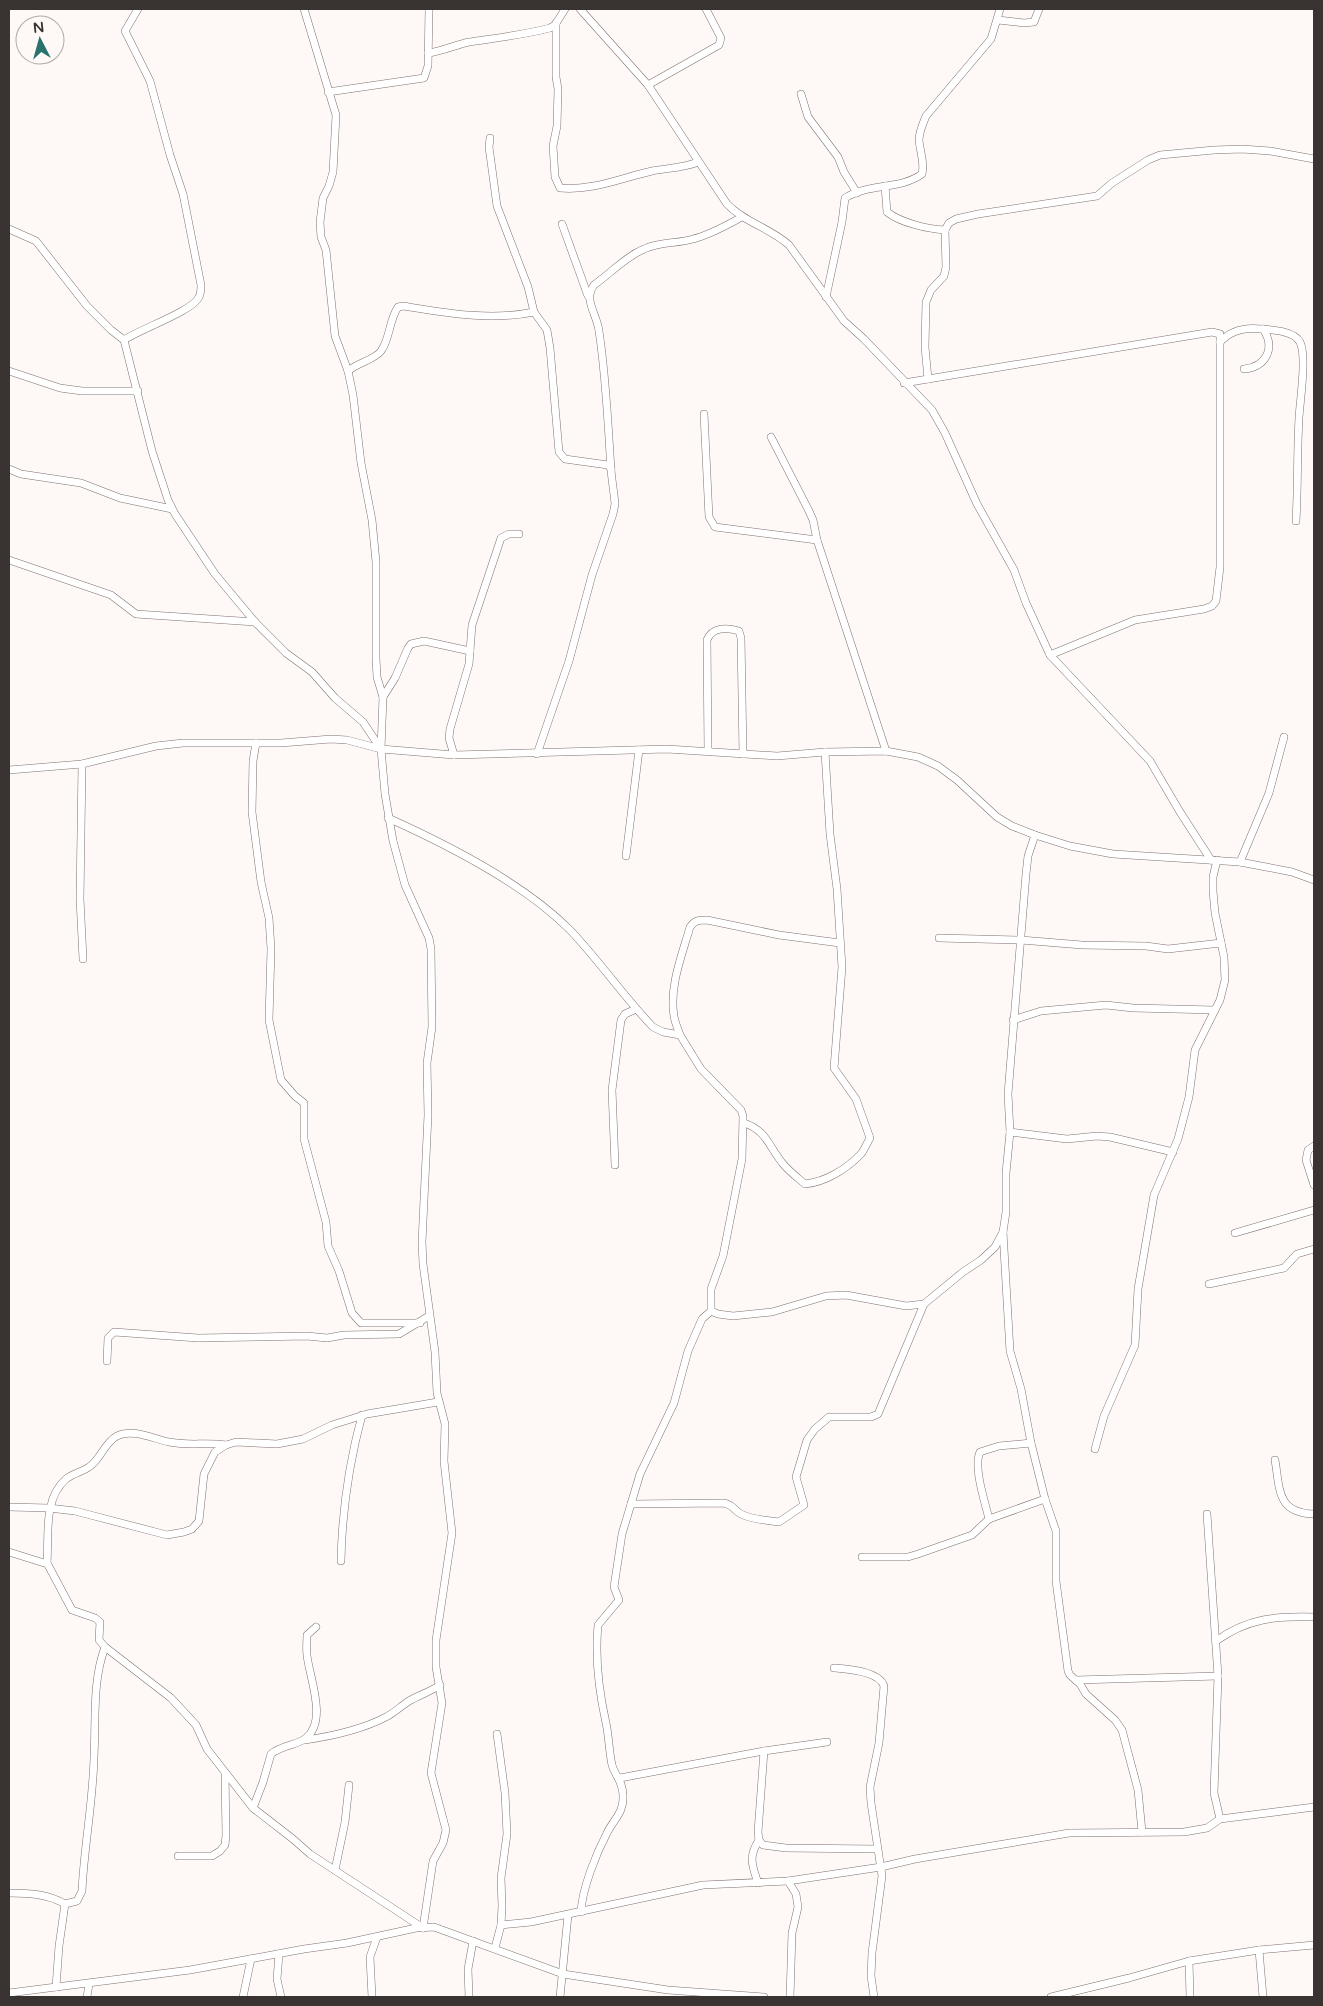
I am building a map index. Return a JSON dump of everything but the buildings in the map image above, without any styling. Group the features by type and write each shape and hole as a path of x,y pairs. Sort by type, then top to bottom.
{"street":[{"path":"124,340 134,332 182,311 194,303 199,297 201,285 183,194 150,81 125,31 138,9"},
{"path":"304,9 336,115 333,172 330,186 323,198 320,222 321,236 326,250 335,336 348,371 358,431 363,478 372,520 376,562 377,677 382,697 381,749 388,818 405,885 429,938 431,949 432,1027 427,1063 428,1115 422,1242 429,1316 435,1352 438,1402 445,1424 444,1461 452,1533 436,1640 436,1667 440,1685 441,1713 431,1773 446,1830 445,1837 433,1861 423,1928"},
{"path":"328,92 424,78 427,73 429,9"},
{"path":"428,53 445,51 468,43 550,28 556,23 565,9"},
{"path":"580,9 648,86 727,204 742,217 779,236 789,245 844,321 864,339 904,383 932,410 945,433 977,504 1014,570 1026,603 1050,655 1150,761 1180,812 1214,860 1213,891 1215,913 1221,943 1225,980 1220,1000 1194,1050 1189,1097 1172,1152 1158,1181 1154,1196 1138,1289 1134,1345 1104,1416 1095,1449"},
{"path":"648,86 719,45 721,38 706,9"},
{"path":"826,297 842,222 845,198 857,193 916,178 922,174 919,138 926,116 991,38 1000,9"},
{"path":"998,20 1024,23 1034,22 1039,9"},
{"path":"556,23 556,76 558,90 556,126 552,146 555,177 560,188 572,189 604,185 653,171 690,166 698,162"},
{"path":"801,94 808,117 838,157 844,172 857,193"},
{"path":"490,138 497,206 528,287 534,312 547,330 559,452 566,459 608,465 611,469"},
{"path":"928,379 925,347 926,302 931,290 944,276 946,267 945,230 949,223 956,219 1097,196 1112,183 1148,160 1160,155 1242,149 1270,151 1314,159"},
{"path":"884,186 888,212 895,218 932,229 945,230"},
{"path":"588,297 594,284 632,255 656,244 693,240 727,226 742,217"},
{"path":"537,754 569,661 592,575 613,514 614,494 611,469 611,442 599,328 562,224"},
{"path":"9,229 36,241 87,306 110,330 124,340 152,451 172,509 215,574 255,622 286,653 312,672 335,698 363,722 381,749"},
{"path":"348,371 382,351 398,307 403,306 448,313 496,317 534,312"},
{"path":"1220,343 1227,335 1238,330 1263,329 1290,333 1299,341 1304,354 1299,419 1296,521"},
{"path":"1244,369 1260,365 1269,352 1268,336 1263,329"},
{"path":"904,383 1212,332 1220,334 1220,567 1216,601 1212,606 1204,609 1135,620 1050,655"},
{"path":"9,371 60,388 82,391 138,392"},
{"path":"704,414 709,517 711,523 715,527 817,540"},
{"path":"771,437 813,520 817,540 886,751"},
{"path":"9,469 29,475 81,483 120,498 172,509"},
{"path":"454,755 450,728 467,671 474,618 501,538 509,534 519,534"},
{"path":"9,560 111,595 136,614 255,622"},
{"path":"708,751 707,640 709,634 714,630 735,629 739,631 741,638 743,754"},
{"path":"382,697 395,678 411,644 424,641 470,651"},
{"path":"1240,862 1269,794 1284,738"},
{"path":"9,770 82,764 156,746 183,743 256,743 331,739 346,740 381,749 454,755 639,750 708,751 777,756 825,752 886,751 918,757 938,766 957,780 997,817 1012,826 1035,835 1091,851 1240,862 1292,872 1314,880"},
{"path":"256,743 253,761 252,812 261,882 269,918 271,949 268,1012 281,1080 304,1103 304,1139 307,1156 326,1222 328,1246 339,1271 352,1313 361,1323 420,1323"},
{"path":"626,856 639,750"},
{"path":"744,1122 753,1126 764,1135 783,1165 805,1184 819,1182 838,1172 861,1154 870,1138 856,1099 834,1068 841,978 837,889 830,834 825,752"},
{"path":"82,764 80,899 83,959"},
{"path":"388,818 430,837 482,866 541,906 568,928 623,991 636,1010 653,1027 663,1032 680,1035"},
{"path":"1035,835 1028,856 1008,1094 1010,1132 1006,1173 1004,1232 1010,1351 1021,1389 1031,1443 1045,1500 1056,1532 1056,1581 1068,1671 1086,1694 1115,1720 1122,1730 1138,1790 1142,1832"},
{"path":"581,1912 581,1900 587,1881 607,1833 622,1808 624,1795 620,1778 612,1767 606,1724 602,1710 597,1638 598,1625 619,1600 614,1587 622,1534 640,1474 674,1403 688,1352 702,1319 711,1310 711,1289 723,1256 742,1159 744,1122 741,1110 701,1069 680,1035 674,1016 674,992 678,968 690,927 694,922 707,920 779,935 840,943"},
{"path":"939,938 1146,946 1168,949 1221,943"},
{"path":"1013,1020 1041,1011 1106,1005 1133,1008 1215,1010"},
{"path":"615,1165 612,1090 621,1020 625,1014 636,1010"},
{"path":"1010,1132 1067,1139 1097,1136 1110,1137 1172,1152"},
{"path":"1314,1146 1308,1150 1306,1160 1314,1185"},
{"path":"1235,1233 1314,1210"},
{"path":"631,1504 724,1503 732,1505 739,1513 753,1518 779,1522 804,1505 796,1477 807,1440 815,1429 829,1418 871,1417 878,1414 924,1304 981,1260 995,1247 1004,1232"},
{"path":"1210,1284 1284,1268 1298,1254 1314,1248"},
{"path":"711,1310 718,1314 733,1316 772,1312 826,1296 846,1295 906,1306 924,1304"},
{"path":"107,1361 108,1338 114,1332 198,1338 307,1336 328,1338 344,1335 399,1334 429,1316"},
{"path":"9,1507 75,1511 168,1535 184,1532 192,1529 199,1522 204,1474 215,1452 226,1445 236,1442 277,1444 303,1439 332,1425 362,1415 438,1402"},
{"path":"341,1561 342,1522 352,1451 362,1415"},
{"path":"226,1445 170,1442 133,1434 122,1434 108,1443 91,1466 72,1474 64,1481 49,1508 47,1563 72,1610 95,1618 100,1622 100,1640 105,1647 171,1698 196,1725 207,1749 253,1808 294,1838 310,1854 394,1910 414,1920 423,1928"},
{"path":"989,1519 978,1469 977,1458 980,1452 999,1446 1031,1443"},
{"path":"1275,1460 1284,1502 1289,1509 1314,1514"},
{"path":"862,1557 908,1557 918,1554 972,1535 989,1519 1045,1500"},
{"path":"1207,1514 1218,1676 1214,1793 1220,1819"},
{"path":"9,1552 47,1563"},
{"path":"1216,1641 1238,1626 1252,1622 1284,1617 1314,1617"},
{"path":"304,1740 310,1735 317,1709 306,1654 307,1635 316,1627"},
{"path":"65,1904 77,1900 82,1891 94,1756 98,1673 105,1647"},
{"path":"834,1668 854,1670 876,1677 882,1681 884,1686 879,1744 870,1786 877,1850 882,1876 872,1953 871,1976 874,1997"},
{"path":"1076,1680 1218,1676"},
{"path":"253,1808 271,1754 286,1745 368,1725 388,1716 410,1700 432,1691 440,1685"},
{"path":"495,1948 500,1925 501,1878 507,1834 505,1793 497,1734"},
{"path":"620,1778 764,1751 827,1742"},
{"path":"758,1883 750,1862 759,1840 764,1751"},
{"path":"178,1856 212,1856 220,1852 225,1845 225,1772"},
{"path":"335,1870 345,1822 349,1786"},
{"path":"500,1925 531,1922 568,1915 703,1885 788,1881 881,1867 915,1859 1069,1833 1184,1832 1207,1828 1220,1819 1314,1806"},
{"path":"759,1840 763,1845 770,1847 877,1850"},
{"path":"788,1881 796,1894 798,1906 792,1933 790,1997"},
{"path":"9,1893 29,1893 54,1897 65,1904"},
{"path":"56,1987 65,1904"},
{"path":"560,1997 568,1915"},
{"path":"9,1993 190,1970 377,1937 416,1928 434,1927 563,1974 668,1993 764,1997"},
{"path":"372,1997 370,1957 377,1937"},
{"path":"469,1997 468,1969 473,1941"},
{"path":"1051,1997 1189,1961 1259,1950 1314,1945"},
{"path":"1259,1950 1263,1997"},
{"path":"279,1954 277,1979 281,1997"},
{"path":"243,1997 250,1959"},
{"path":"1189,1961 1190,1997"},
{"path":"87,1997 89,1984"}]}
